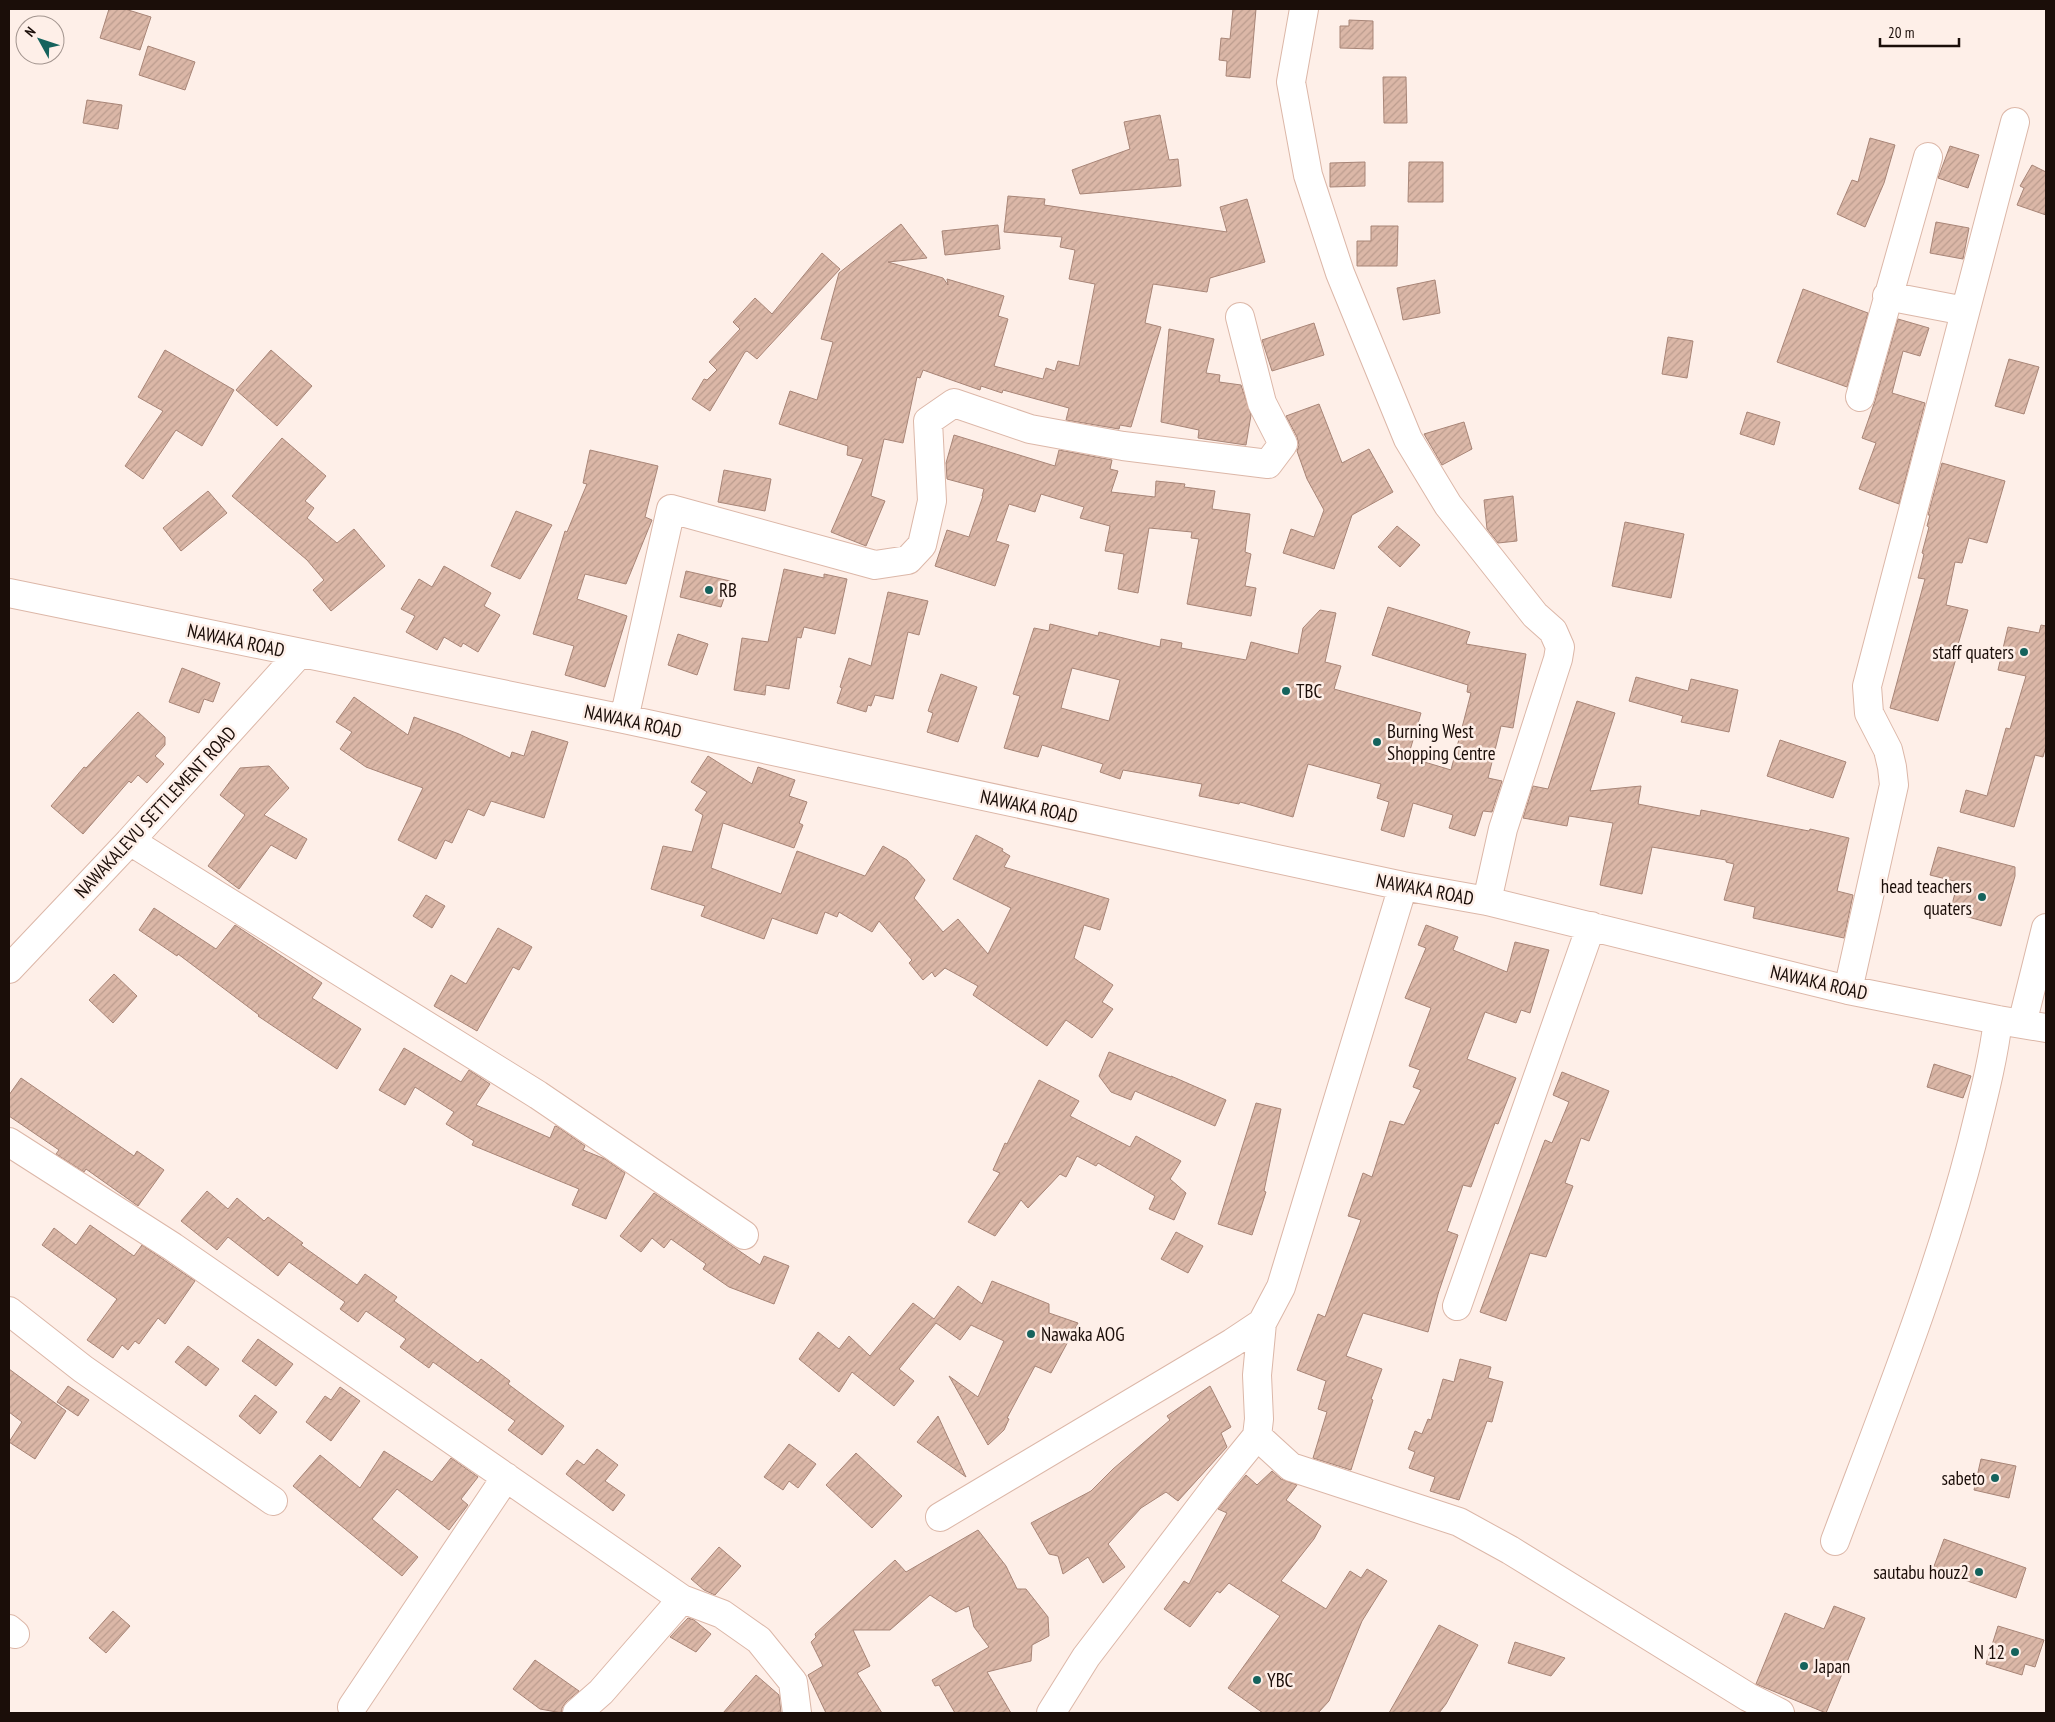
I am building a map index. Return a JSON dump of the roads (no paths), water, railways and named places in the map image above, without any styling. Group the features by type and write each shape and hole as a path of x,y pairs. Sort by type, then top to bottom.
{"street":[{"path":"1304,9 1291,82 1308,175 1343,282 1408,439 1448,505 1535,615 1553,631 1560,647 1558,659 1502,829 1487,901"},
{"path":"1848,990 1894,785 1888,750 1869,713 1867,686 2015,122"},
{"path":"1860,397 1887,296 1928,157"},
{"path":"1887,296 1965,311"},
{"path":"624,719 672,509 876,565 908,560 922,545 932,501 928,421 954,403 1030,429 1123,446 1268,464 1283,444 1262,403 1240,318"},
{"name":"NAWAKA ROAD","path":"9,593 299,654 624,719 1403,886 1487,901 1848,990 2022,1024"},
{"name":"NAWAKALEVU SETTLEMENT ROAD","path":"9,969 130,841 299,654"},
{"path":"130,841 538,1095 744,1235"},
{"path":"1051,1713 1086,1657 1257,1436 1259,1419 1257,1375 1262,1323 1281,1287 1403,886"},
{"path":"1457,1306 1591,926"},
{"path":"1835,1541 1930,1285 1953,1214 1994,1056 2022,1024 2046,928"},
{"path":"9,1142 172,1247 682,1599 722,1614 759,1640 794,1682 797,1713"},
{"path":"9,1311 83,1369 273,1501"},
{"path":"940,1516 1167,1380 1232,1344 1262,1323"},
{"path":"1257,1436 1291,1468 1342,1482 1459,1522 1510,1550 1748,1697 1780,1713"},
{"path":"352,1707 506,1477"},
{"path":"576,1713 600,1692 682,1599"}],"place":[{"name":"RB","path":"709,590"},
{"name":"staff quaters","path":"2024,652"},
{"name":"TBC","path":"1286,691"},
{"name":"Burning West Shopping Centre","path":"1377,742"},
{"name":"head teachers quaters","path":"1982,897"},
{"name":"Nawaka AOG","path":"1031,1334"},
{"name":"sabeto","path":"1995,1478"},
{"name":"sautabu houz2","path":"1979,1572"},
{"name":"N 12","path":"2015,1652"},
{"name":"Japan","path":"1804,1666"},
{"name":"YBC","path":"1257,1680"}]}
